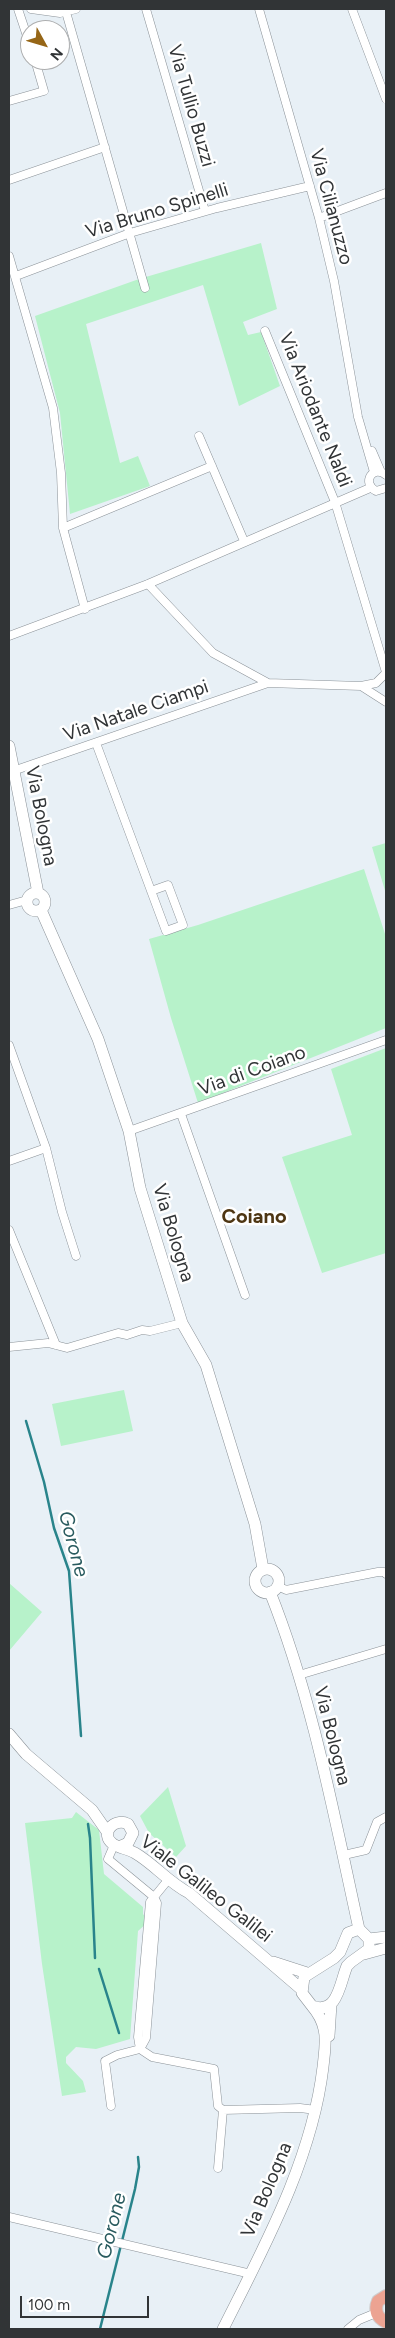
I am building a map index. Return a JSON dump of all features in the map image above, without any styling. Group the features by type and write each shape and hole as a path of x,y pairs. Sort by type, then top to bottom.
{"main road":[{"path":"383,2321 378,2301 386,2296"}],"street":[{"path":"31,9 47,13 66,12 76,9"},
{"name":"Via Tullio Buzzi","path":"146,9 204,212"},
{"name":"Via Cilianuzzo","path":"259,9 319,218 334,281 358,416 381,473 368,479 370,488"},
{"path":"352,9 386,99"},
{"path":"66,12 145,288"},
{"path":"9,101 44,91 38,70"},
{"path":"9,180 105,148"},
{"name":"Via Bruno Spinelli","path":"16,276 130,233 204,212 310,186"},
{"path":"319,218 386,194"},
{"path":"9,256 53,408 60,473 63,528 85,609"},
{"name":"Via Ariodante Naldi","path":"265,331 335,502 386,673"},
{"path":"199,436 244,541"},
{"path":"63,528 212,466"},
{"path":"9,636 148,584 370,488 379,492 386,488"},
{"path":"148,584 213,652 268,683 362,686 376,682 386,673"},
{"name":"Via Natale Ciampi","path":"11,771 268,683"},
{"path":"362,686 386,702"},
{"path":"96,743 151,891 166,931 183,925 168,885 151,891"},
{"name":"Via Bologna","path":"9,746 11,771 38,893"},
{"name":"Via Bologna","path":"27,900 30,895 38,893 44,896 46,902 41,910 98,1038 129,1131 140,1188 182,1323 206,1365 256,1524 263,1569"},
{"path":"9,904 27,900 31,910 41,910"},
{"name":"Via di Coiano","path":"129,1131 386,1040"},
{"path":"9,1045 46,1148 62,1212 76,1256"},
{"path":"181,1114 245,1295"},
{"path":"9,1160 46,1148"},
{"path":"9,1230 56,1345"},
{"path":"9,1347 48,1343 67,1348 118,1333 127,1335 142,1330 150,1331 182,1323"},
{"name":"Via Bologna","path":"274,1589 260,1591 254,1582 257,1572 263,1569 270,1569 276,1572 279,1579 274,1589 299,1676 344,1855 354,1931"},
{"path":"274,1589 286,1590 378,1572 386,1574"},
{"path":"299,1676 386,1649"},
{"name":"Viale Galileo Galilei","path":"9,1734 13,1743 92,1810 108,1834 109,1840 135,1853 168,1880 189,1893 301,1989"},
{"path":"344,1855 366,1850 377,1822 386,1816"},
{"name":"Viale Galileo Galilei","path":"108,1834 113,1824 120,1821 128,1824 132,1830 132,1836 128,1843 118,1846"},
{"path":"111,2106 105,2061 117,2055 140,2049 146,2038 157,1903 154,1897 108,1860 118,1846"},
{"path":"154,1897 168,1880"},
{"path":"324,2058 325,2031 318,2014 303,1996 301,1989 302,1980 307,1973 334,1958 354,1931 365,1932 369,1939 370,1946 364,1954"},
{"path":"369,1939 386,1937"},
{"path":"312,2006 320,2008 330,2004 338,1996 347,1966 355,1958 386,1948"},
{"path":"268,1961 307,1973"},
{"path":"324,2058 329,2039 330,2004"},
{"path":"140,2049 152,2058 214,2069 218,2106 223,2110 300,2108 316,2110"},
{"name":"Via Bologna","path":"223,2329 287,2194 316,2110 324,2058"},
{"path":"218,2168 223,2110"},
{"path":"9,2217 250,2274"},
{"path":"348,2329 359,2320 383,2321"}],"green space":[{"path":"261,243 277,309 243,322 248,335 261,332 280,386 239,406 203,285 86,324 120,463 138,456 150,486 70,514 60,413 35,316 139,279"},
{"path":"386,843 386,894 372,847"},
{"path":"364,869 386,937 386,1028 198,1103 171,1018 149,939 198,925"},
{"path":"386,1048 386,1253 322,1273 282,1157 352,1135 331,1069"},
{"path":"124,1390 133,1431 61,1446 52,1404"},
{"path":"9,1583 42,1612 9,1651"},
{"path":"168,1787 186,1846 176,1857 149,1833 140,1816"},
{"path":"76,1812 99,1830 104,1874 143,1907 143,1914 147,1919 147,1923 138,1931 130,2039 96,2049 76,2047 66,2057 66,2063 83,2081 86,2092 62,2096 42,1964 25,1823 72,1818"}],"waterway":[{"name":"Gorone","path":"26,1421 44,1482 54,1528 69,1571 81,1736"},
{"name":"Gorone","path":"88,1824 95,1958"},
{"name":"Gorone","path":"99,1969 119,2033"},
{"name":"Gorone","path":"100,2329 135,2189 139,2167 138,2157"}],"district":[{"name":"Coiano","path":"254,1217"}]}
